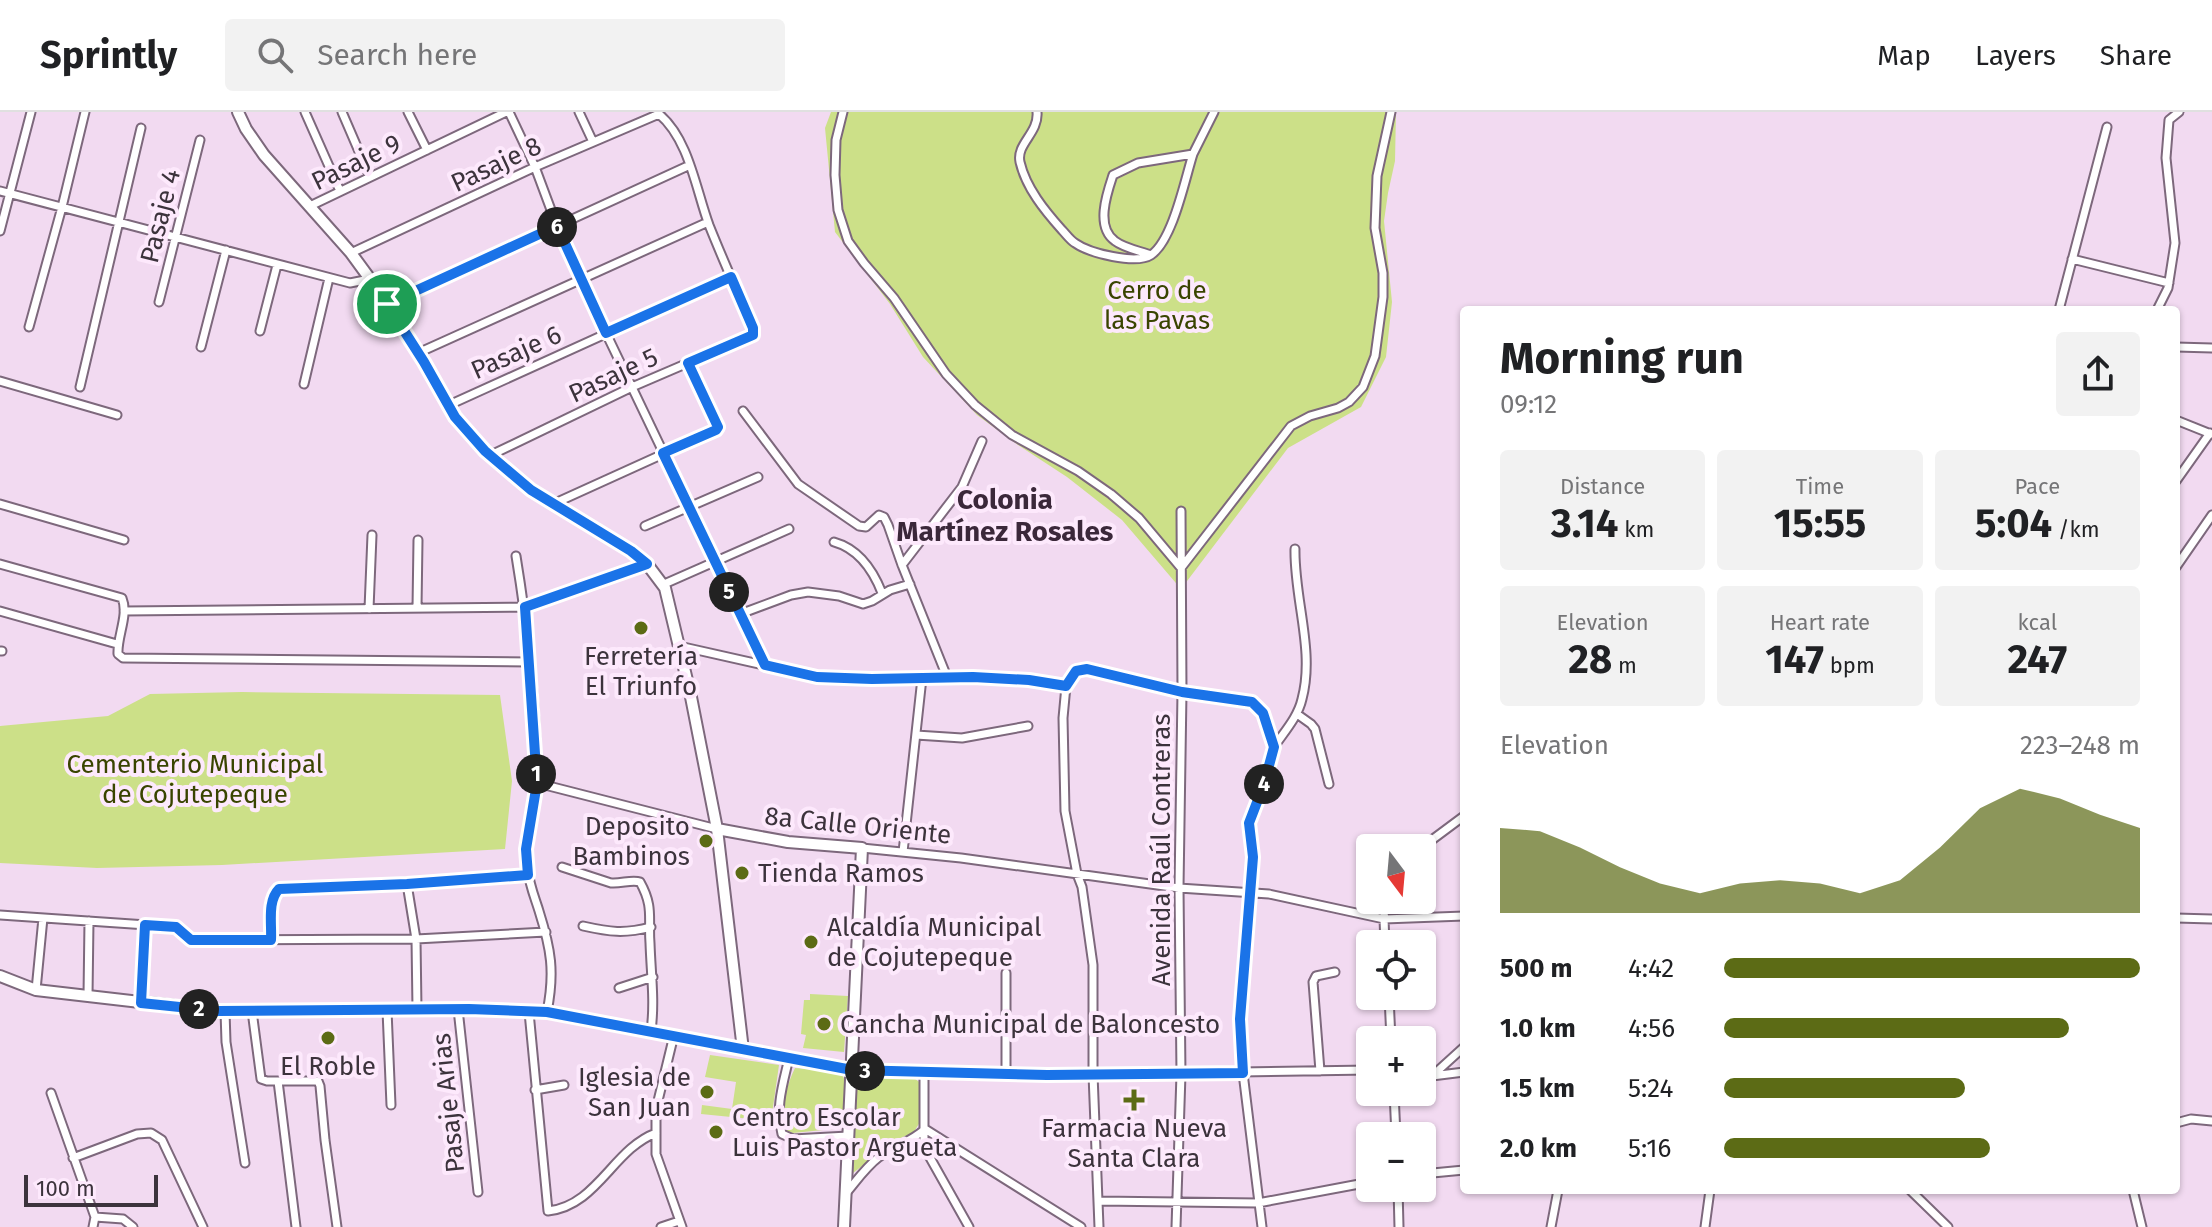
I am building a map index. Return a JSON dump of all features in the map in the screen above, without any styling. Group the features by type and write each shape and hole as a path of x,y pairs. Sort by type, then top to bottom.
{"street":[{"path":"0,231 31,112"},
{"path":"29,327 85,112"},
{"path":"238,112 264,155 351,253 370,279 455,417 491,455 531,490 631,551 647,564 665,588 691,697 717,829 743,1050"},
{"path":"305,112 340,191"},
{"path":"342,112 370,177"},
{"path":"408,112 427,150"},
{"path":"508,112 535,167 581,280 765,665"},
{"name":"Pasaje 9","path":"310,206 508,112"},
{"path":"579,112 593,142"},
{"path":"843,112 836,140 835,175 838,210 848,241 894,298 946,374 975,405 1012,435 1078,471 1111,494 1139,518 1181,568 1291,426 1338,408 1349,402 1363,387 1375,356 1382,313 1383,273 1375,228 1377,176 1391,112"},
{"path":"1037,112 1036,127 1021,149 1019,160 1030,188 1044,210 1075,243 1118,259 1134,260 1151,255 1165,239 1173,224 1193,154 1214,112"},
{"path":"2159,306 2169,283 2175,243 2166,158 2169,120 2179,112"},
{"name":"Pasaje 8","path":"351,253 535,167 659,114 668,121 690,165"},
{"path":"2060,306 2107,127"},
{"path":"80,387 141,128"},
{"name":"Pasaje 4","path":"159,302 200,140"},
{"path":"1151,255 1114,241 1109,233 1103,215 1105,196 1113,175 1138,163 1193,154"},
{"path":"387,304 690,165 708,222 731,277"},
{"path":"0,191 350,283 370,279"},
{"path":"418,353 708,222"},
{"path":"201,347 226,250"},
{"path":"2072,259 2169,283"},
{"path":"260,331 277,265"},
{"name":"Pasaje 6","path":"449,405 731,277"},
{"name":"Pasaje 5","path":"491,455 632,387 753,335 753,328 731,277"},
{"path":"304,384 329,278"},
{"path":"2180,347 2212,348"},
{"path":"553,504 716,430 718,427 688,363"},
{"path":"0,381 117,415"},
{"path":"743,411 798,484 859,526 866,527 879,515 884,517 947,677"},
{"path":"2180,422 2211,434 2180,476"},
{"path":"902,565 962,487 982,441"},
{"path":"645,526 758,477"},
{"path":"0,504 124,540"},
{"name":"Avenida Raúl Contreras","path":"1176,1227 1181,1074 1181,511"},
{"path":"2180,561 2212,515"},
{"path":"662,585 789,529"},
{"path":"369,609 372,535"},
{"path":"417,608 418,540"},
{"path":"834,542 848,546 863,561 875,576 882,593"},
{"path":"1262,1227 1243,1073 1240,1019 1253,857 1249,823 1274,747 1297,714 1303,698 1307,658 1299,608 1295,549"},
{"path":"516,556 525,607 537,783 526,849 528,875 552,960 547,1012"},
{"path":"0,564 117,596 124,602 118,654 128,659 530,662"},
{"path":"124,611 525,607 647,564"},
{"path":"740,614 808,592 839,596 863,604 882,593 910,584"},
{"path":"0,611 117,644"},
{"path":"679,646 817,677 947,677 1029,680 1066,686"},
{"path":"1099,1227 1093,1074 1093,965 1082,887 1065,811 1063,718 1066,686 1076,671 1087,669 1182,692 1252,702 1263,713 1274,747"},
{"path":"903,852 922,678"},
{"path":"1297,714 1315,729 1329,784"},
{"path":"916,735 962,738 1028,726"},
{"name":"8a Calle Oriente","path":"537,783 717,829 788,842 903,852 1179,888 1269,894 1384,919 1460,916"},
{"path":"1436,837 1460,819"},
{"path":"844,1227 862,848"},
{"path":"562,867 611,883 640,882 651,914 649,938 654,1008 651,1031"},
{"path":"271,940 272,899 279,889 528,875"},
{"path":"409,884 416,939 417,1009"},
{"path":"1384,914 1384,930"},
{"path":"0,915 176,927 191,940 416,939 546,932"},
{"path":"36,990 43,918"},
{"path":"2180,918 2212,919"},
{"path":"88,996 89,921"},
{"path":"141,1003 145,925"},
{"path":"583,926 611,933 651,927"},
{"path":"1320,1071 1313,982 1316,976 1335,972"},
{"path":"1006,973 1006,1074"},
{"path":"0,976 36,990 225,1011 458,1009 547,1012 852,1070 1006,1074 1356,1070"},
{"path":"619,988 653,977"},
{"name":"Pasaje Arias","path":"458,1009 478,1192"},
{"path":"387,1010 391,1105"},
{"path":"225,1011 226,1042 245,1163"},
{"path":"252,1011 261,1079 318,1081 320,1086 337,1227"},
{"path":"529,1012 548,1211 562,1210 582,1198 638,1142 656,1133"},
{"path":"661,1227 681,1224 656,1154 656,1109 674,1035"},
{"path":"1436,1072 1460,1051"},
{"path":"789,1058 779,1099 778,1119 782,1134 793,1139 848,1136"},
{"path":"1436,1076 1460,1072"},
{"path":"924,1073 923,1141 969,1227"},
{"path":"278,1081 296,1227"},
{"path":"535,1090 564,1085"},
{"path":"51,1093 95,1217 93,1227"},
{"path":"2180,1122 2191,1119 2212,1121"},
{"path":"847,1193 868,1166 925,1129"},
{"path":"925,1129 1081,1227"},
{"path":"73,1158 137,1134 151,1133 162,1140 203,1227"},
{"path":"1436,1173 1460,1170"},
{"path":"1099,1201 1258,1203 1356,1185"},
{"path":"1551,1227 1557,1194"},
{"path":"1705,1227 1709,1194"},
{"path":"1914,1194 1948,1227"},
{"path":"2134,1194 2142,1227"},
{"path":"1398,1202 1399,1227"},
{"path":"95,1217 123,1219 133,1227"}],"green space":[{"name":"Cerro de las Pavas","path":"831,112 1396,112 1395,161 1384,221 1392,302 1386,357 1361,407 1288,448 1181,589 1122,520 1067,477 977,415 923,357 890,304 835,232 825,128"},
{"name":"Cementerio Municipal de Cojutepeque","path":"150,694 500,695 512,781 505,849 222,865 97,868 0,863 0,726 108,716"},
{"name":"Cancha Municipal de Baloncesto","path":"810,994 848,996 844,1052 803,1048 806,1035 801,1034 804,1000 810,1000"},
{"path":"710,1055 779,1065 771,1121 701,1114 702,1105 732,1109 736,1082 705,1077"},
{"path":"795,1068 841,1071 846,1084 843,1128 787,1131 785,1099"},
{"path":"868,1075 911,1076 925,1086 925,1114 912,1135 878,1154 853,1173 856,1079"}],"place":[{"name":"Ferretería El Triunfo","path":"641,628"},
{"name":"Deposito Bambinos","path":"706,841"},
{"name":"Tienda Ramos","path":"742,873"},
{"name":"Alcaldía Municipal de Cojutepeque","path":"811,942"},
{"name":"Cancha Municipal de Baloncesto","path":"824,1024"},
{"name":"El Roble","path":"328,1038"},
{"name":"Iglesia de San Juan","path":"707,1092"},
{"name":"Farmacia Nueva Santa Clara","path":"1134,1100"},
{"name":"Centro Escolar Luis Pastor Argueta","path":"716,1132"}],"district":[{"name":"Colonia Martínez Rosales","path":"1005,515"}],"route":[{"path":"557,226 606,333 731,277 753,328 753,335 688,363 718,427 663,453 765,665 817,677 973,677 1029,680 1066,686 1076,671 1087,669 1182,692 1252,702 1263,713 1274,747 1249,823 1253,857 1240,1019 1243,1073 1047,1075 852,1070 547,1012 469,1009 218,1011 141,1003 145,925 176,927 191,940 271,940 272,899 279,889 528,875 526,849 537,783 525,607 647,564 531,490 485,451 455,417 387,304 557,226"}]}
